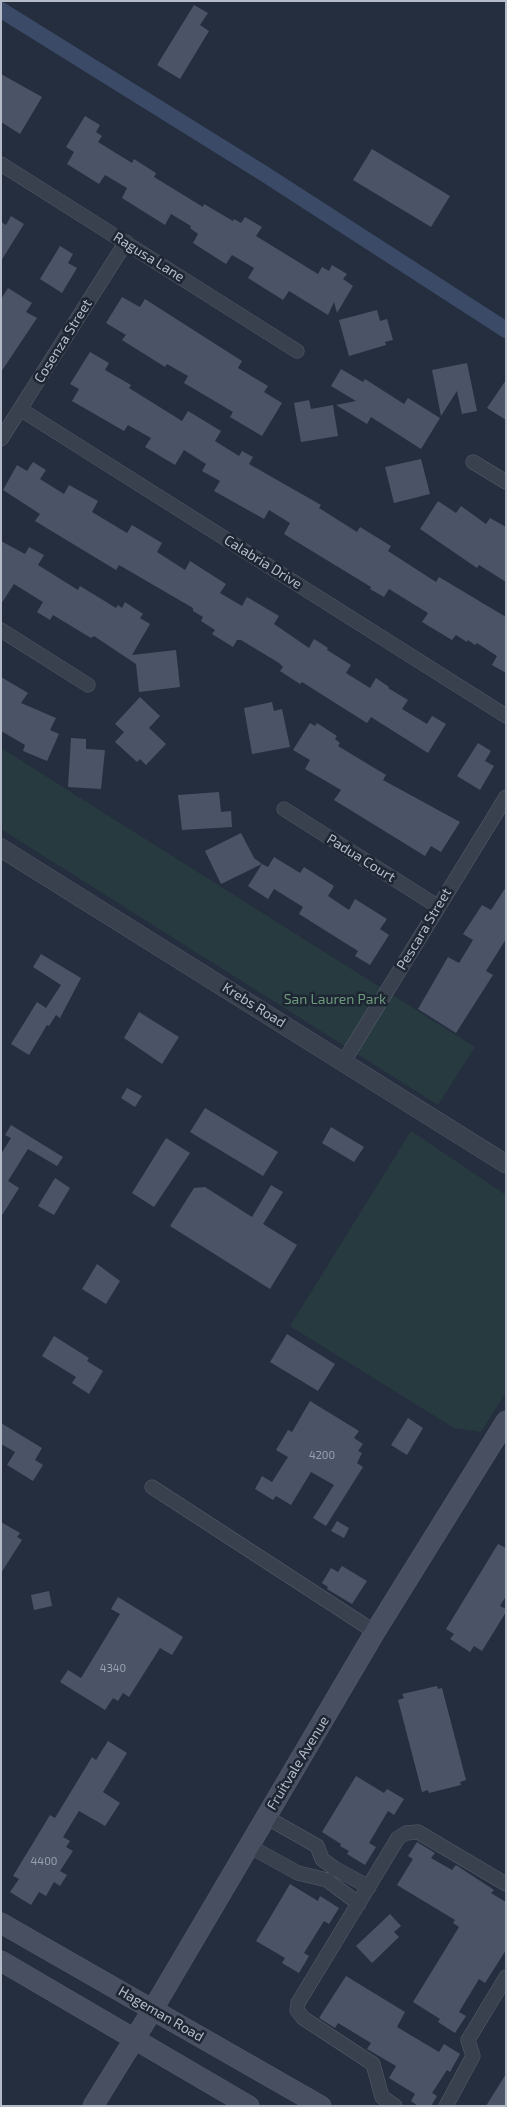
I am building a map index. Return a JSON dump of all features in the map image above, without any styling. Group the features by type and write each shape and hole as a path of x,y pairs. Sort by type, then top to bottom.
{"main road":[{"name":"Fruitvale Avenue","path":"93,2106 250,1846 375,1632 506,1421"},
{"name":"Hageman Road","path":"1,1923 321,2106"},
{"path":"1,1961 249,2106"}],"street":[{"name":"Ragusa Lane","path":"1,164 297,351"},
{"name":"Cosenza Street","path":"1,439 126,242"},
{"name":"Calabria Drive","path":"20,409 506,716"},
{"path":"473,462 506,482"},
{"path":"1,630 88,685"},
{"name":"Pescara Street","path":"344,1061 506,798"},
{"name":"Padua Court","path":"284,809 438,906"},
{"name":"Krebs Road","path":"1,848 506,1164"},
{"path":"152,1486 375,1632"},
{"path":"266,1818 317,1846 322,1859 348,1877 369,1887"},
{"path":"396,2106 382,2097 374,2064 303,2018 297,2010 298,2003 398,1838 406,1833 418,1832 506,1884"},
{"path":"250,1846 298,1873 327,1880 359,1904"},
{"path":"312,1876 322,1859"},
{"path":"446,2106 473,2056 468,2040 506,1977"}],"green space":[{"name":"San Lauren Park","path":"1,748 475,1047 438,1105 1,829"},
{"path":"411,1131 506,1195 506,1392 481,1432 454,1428 290,1326"}],"building":[{"path":"194,5 208,13 200,25 209,31 180,79 157,65"},
{"path":"1,74 42,97 20,134 1,122"},
{"path":"85,116 100,125 96,132 102,136 98,142 132,163 134,159 156,173 154,177 203,207 204,204 233,221 234,219 241,223 245,217 262,227 256,236 318,274 322,267 329,271 332,265 347,274 343,279 353,286 337,313 334,302 328,315 289,291 283,300 248,278 254,268 232,255 226,264 193,243 198,234 190,228 191,226 171,214 165,225 122,198 127,188 105,175 99,184 67,164 74,152 66,147"},
{"path":"372,149 450,196 431,227 353,180"},
{"path":"11,216 24,224 1,261 1,222 6,225"},
{"path":"60,246 73,254 68,263 77,268 62,293 40,279"},
{"path":"8,288 32,303 26,312 37,318 1,372 1,299"},
{"path":"122,297 140,307 145,299 242,361 238,368 268,386 264,392 282,403 262,436 230,417 233,412 184,383 188,376 167,364 165,367 122,340 126,335 106,323"},
{"path":"377,310 380,321 387,319 393,340 385,342 386,345 349,356 339,320"},
{"path":"90,352 109,363 105,370 131,385 129,388 182,421 188,411 221,431 215,441 239,456 242,451 253,457 249,464 321,505 319,508 357,532 360,527 391,546 388,551 436,582 439,577 506,617 506,673 492,665 497,656 477,643 475,645 468,640 467,642 456,635 452,640 422,622 428,613 389,589 384,597 370,589 371,587 284,534 290,523 269,510 264,519 214,491 220,481 202,471 206,464 184,450 175,465 145,447 151,438 128,425 124,431 72,401 79,389 70,384"},
{"path":"467,363 477,411 462,414 457,391 441,416 432,370"},
{"path":"341,369 363,382 365,379 404,404 408,398 440,418 421,449 371,417 367,424 336,405 356,401 331,386"},
{"path":"506,380 506,420 487,408"},
{"path":"309,400 311,409 333,405 338,436 301,442 294,403"},
{"path":"421,459 430,494 394,503 385,467"},
{"path":"33,462 46,470 40,479 64,494 69,485 98,501 92,512 127,533 132,525 162,543 157,552 185,570 190,561 226,584 220,593 242,606 247,597 279,616 274,624 309,648 314,639 328,648 327,650 351,665 346,673 370,688 376,678 408,700 402,709 427,724 432,716 446,724 428,753 371,717 367,723 302,682 300,684 280,671 283,667 279,663 241,640 237,640 233,647 212,634 215,630 201,621 203,617 193,611 193,608 119,565 116,570 35,521 40,514 3,490 17,465 27,471"},
{"path":"438,501 456,513 461,506 486,524 490,518 506,527 506,582 479,565 477,568 420,529"},
{"path":"1,541 25,554 29,547 44,555 38,565 78,590 80,586 116,608 118,605 122,608 125,602 143,614 140,618 150,624 132,655 176,650 180,687 139,692 136,664 94,636 91,638 53,615 50,620 37,612 43,602 14,584 1,604"},
{"path":"1,677 28,693 21,703 56,718 50,730 59,734 47,761 23,751 25,745 1,731"},
{"path":"140,697 160,716 149,728 166,744 146,765 140,759 137,762 115,742 124,732 115,724"},
{"path":"272,702 274,711 282,709 290,747 252,754 244,708"},
{"path":"310,723 315,726 317,723 337,736 335,739 340,743 338,746 386,775 383,780 460,822 441,852 431,846 425,856 334,800 341,790 305,769 310,760 293,750"},
{"path":"71,738 86,739 86,749 105,750 101,789 68,787"},
{"path":"478,743 491,751 485,761 494,766 480,790 457,776"},
{"path":"219,792 221,812 231,811 232,827 182,830 178,795"},
{"path":"241,833 254,858 262,864 221,884 205,851"},
{"path":"274,857 300,873 304,867 334,886 328,896 349,910 355,899 387,919 380,929 389,935 370,965 355,956 358,951 299,914 303,907 274,889 268,899 248,886 262,864 268,867"},
{"path":"506,887 506,939 486,971 493,975 456,1033 418,1009 448,957 459,963 473,940 463,934 482,905 491,910"},
{"path":"41,954 81,978 60,1018 56,1015 49,1026 47,1025 29,1055 11,1044 37,1002 46,1008 61,985 33,967"},
{"path":"139,1012 179,1037 162,1064 124,1038"},
{"path":"127,1088 142,1096 135,1107 121,1098"},
{"path":"205,1108 278,1152 263,1176 190,1132"},
{"path":"11,1125 63,1157 57,1166 28,1149 8,1181 19,1188 1,1217 1,1154 11,1138 5,1135"},
{"path":"331,1127 364,1147 354,1162 322,1143"},
{"path":"166,1138 190,1153 154,1207 132,1193"},
{"path":"55,1178 70,1188 54,1215 38,1206"},
{"path":"271,1185 283,1192 263,1224 297,1245 270,1289 170,1226 194,1188 205,1187 252,1217"},
{"path":"97,1264 120,1281 106,1304 82,1289"},
{"path":"287,1334 335,1364 318,1391 270,1362"},
{"path":"54,1336 89,1358 87,1361 103,1371 89,1394 72,1383 76,1377 42,1356"},
{"path":"310,1401 359,1431 354,1438 363,1444 358,1451 362,1453 357,1463 363,1467 326,1526 313,1518 334,1485 311,1472 291,1505 276,1496 273,1500 255,1489 262,1476 272,1482 288,1457 276,1450 288,1430 292,1432"},
{"path":"408,1418 423,1428 407,1455 391,1445"},
{"path":"1,1423 42,1448 35,1460 43,1465 33,1481 7,1465 15,1452 1,1444"},
{"path":"337,1521 349,1528 344,1538 331,1531"},
{"path":"1,1522 20,1533 17,1537 22,1540 1,1573"},
{"path":"498,1544 506,1548 506,1596 500,1606 506,1609 506,1612 482,1651 474,1646 470,1652 450,1639 454,1634 446,1629"},
{"path":"342,1566 367,1581 352,1604 327,1589 328,1587 322,1583 331,1568 338,1572"},
{"path":"49,1591 52,1606 34,1610 31,1595"},
{"path":"118,1597 183,1637 172,1655 160,1648 129,1697 123,1693 118,1701 113,1698 105,1710 60,1682 68,1670 81,1678 120,1614 111,1609"},
{"path":"437,1686 438,1689 442,1688 466,1780 460,1782 461,1785 429,1793 428,1790 422,1792 398,1700 404,1698 402,1694"},
{"path":"108,1741 127,1753 103,1792 120,1803 105,1826 79,1811 63,1837 70,1841 66,1847 73,1851 60,1871 67,1875 60,1886 54,1882 46,1896 39,1892 31,1905 10,1892 19,1879 13,1876 50,1815 55,1818 92,1757 96,1760"},
{"path":"356,1776 384,1793 387,1789 404,1799 394,1815 388,1811 369,1843 376,1847 365,1865 347,1854 349,1851 322,1832"},
{"path":"417,1842 435,1853 431,1858 452,1870 456,1865 494,1890 491,1893 506,1902 506,1950 485,1983 479,1979 459,2012 466,2016 455,2033 438,2022 440,2019 413,2002 459,1927 453,1923 455,1920 397,1885 413,1859 408,1856"},
{"path":"290,1884 318,1901 320,1896 339,1908 329,1924 324,1921 304,1953 309,1956 299,1973 282,1963 285,1958 256,1941"},
{"path":"390,1914 401,1926 394,1932 399,1937 372,1963 356,1946"},
{"path":"346,1976 405,2012 397,2027 439,2052 444,2044 460,2054 450,2072 447,2070 432,2093 437,2096 431,2106 418,2106 411,2101 415,2094 389,2078 396,2066 367,2049 371,2043 338,2023 335,2028 319,2018"},
{"path":"506,2074 506,2106 486,2106"}],"waterway":[{"path":"1,10 263,173 506,330"}]}
